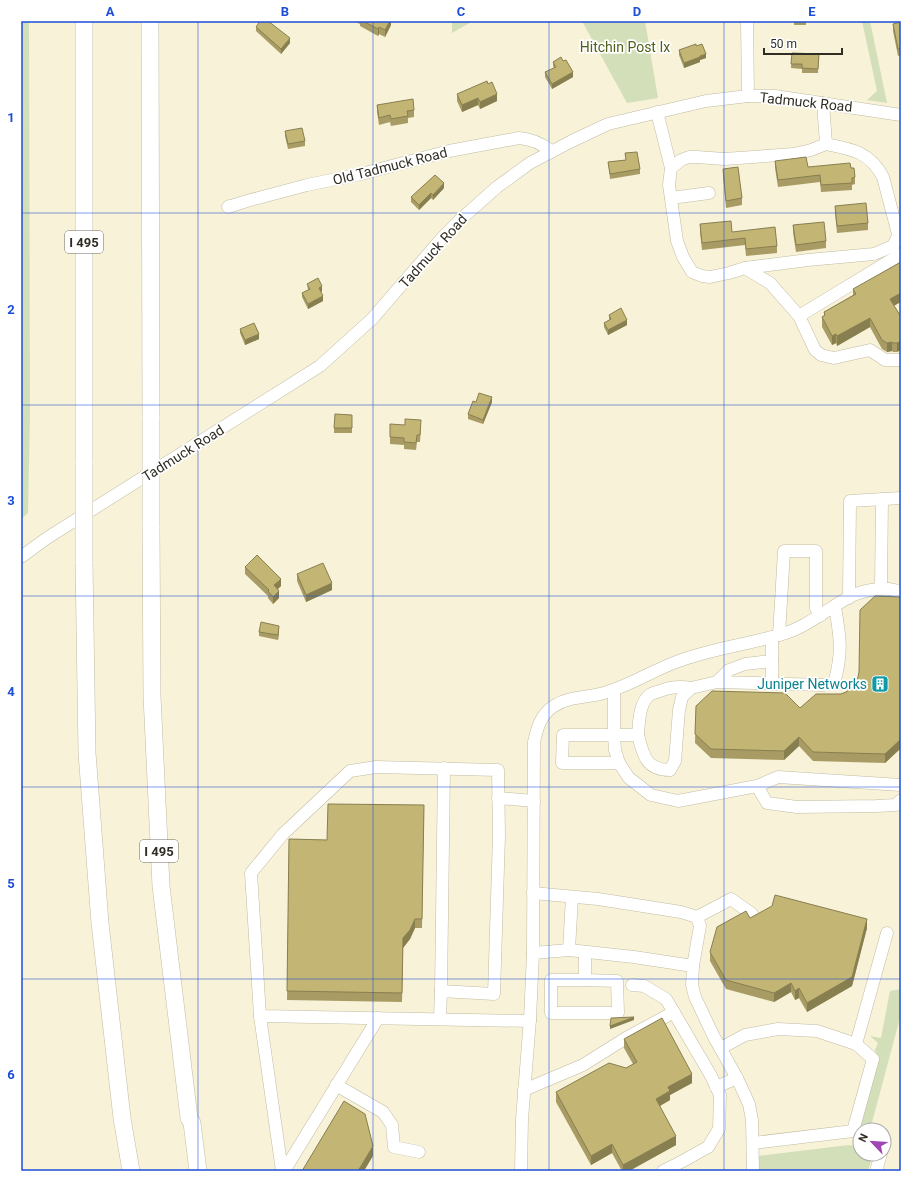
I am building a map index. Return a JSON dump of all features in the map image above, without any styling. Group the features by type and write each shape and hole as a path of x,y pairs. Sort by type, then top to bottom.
{"highway":[{"name":"I 495","path":"84,21 84,562 88,768 100,923 122,1118 131,1171"},
{"name":"I 495","path":"150,21 152,696 161,886 189,1118 192,1123 198,1171"}],"street":[{"path":"747,21 748,96"},
{"name":"Tadmuck Road","path":"21,557 47,538 320,366 372,319 443,237 461,219 497,188 530,164 552,151 608,124 706,101 748,96 775,96 901,115"},
{"path":"823,103 826,144"},
{"path":"657,112 671,168 669,174 669,185 677,241 683,257 692,272 710,277 745,268 874,254 893,246 899,239 882,177 874,162 863,154 854,150 826,144 811,150 794,154 724,159 689,157 681,160 671,168"},
{"name":"Old Tadmuck Road","path":"229,206 230,207 307,185 361,174 450,151 519,138 530,139 552,151"},
{"path":"671,198 709,193"},
{"path":"799,316 901,254"},
{"path":"745,268 770,283 799,316 815,350 821,355 834,358 870,350 885,360 901,360"},
{"path":"848,598 850,501 901,498"},
{"path":"881,589 882,499"},
{"path":"772,683 772,661 784,551 816,551 816,608 820,616"},
{"path":"521,1171 522,1119 530,1021 533,953 534,742 537,728 544,715 553,706 567,699 603,694 677,662 712,650 775,636 804,625 848,598 868,591 895,589 901,593"},
{"path":"691,688 682,697 679,710 676,761 670,770 660,770 652,765 643,754 638,735 642,706 649,695 664,689 681,686 691,688 717,682 824,685 834,682 839,667 841,639 835,607"},
{"path":"717,682 729,670 745,664 772,661"},
{"path":"614,690 614,736 615,750 619,763 629,778 651,795 678,801 757,786 778,777 901,785"},
{"path":"619,763 562,763 563,734 614,736 638,735"},
{"path":"283,1171 260,1016 251,873 283,834 350,771 376,767 498,770 499,835 494,994 441,991"},
{"path":"440,1019 444,768"},
{"path":"757,786 767,803 797,807 896,805 901,800"},
{"path":"498,798 534,801"},
{"path":"533,893 681,912 697,918 700,926 693,966 692,985 695,997 738,1078 749,1104 752,1120 753,1171"},
{"path":"569,950 572,897"},
{"path":"697,918 731,899 752,914"},
{"path":"856,1044 887,933"},
{"path":"533,953 569,950 634,957 693,966"},
{"path":"585,980 586,952"},
{"path":"551,980 585,980 617,981 618,1013 551,1013 551,980"},
{"path":"632,985 644,986 666,999 720,1096 719,1129 708,1147 663,1171"},
{"path":"524,1090 583,1065 626,1038 674,1012"},
{"path":"260,1016 530,1021"},
{"path":"283,1171 378,1018"},
{"path":"721,1048 745,1035 778,1029 817,1031 856,1044 873,1059 853,1130 753,1143"},
{"path":"716,1087 738,1078"},
{"path":"336,1085 383,1112 392,1125 394,1147 419,1152"}],"green space":[{"path":"21,21 29,21 30,415 28,513 21,519"},
{"path":"452,21 473,21 452,33"},
{"name":"Hitchin Post Ix","path":"582,21 645,21 658,98 627,103"},
{"path":"862,21 870,21 887,103 867,100 877,91"},
{"path":"901,989 901,1014 872,1122 860,1122 877,1059 875,1050 878,1043 870,1036 881,1038 890,991"},
{"path":"852,1146 852,1162 871,1162 868,1171 758,1171 758,1156"}],"building":[{"path":"260,21 268,21 290,38 281,49 256,27"},
{"path":"363,21 390,21 385,30 379,27 378,29"},
{"path":"901,22 901,48 898,49 893,24"},
{"path":"696,44 696,46 702,44 706,54 684,63 679,50"},
{"path":"792,53 819,54 818,69 802,68 802,64 791,64"},
{"path":"561,57 563,61 566,60 573,72 552,84 545,72 556,67 553,62"},
{"path":"487,81 488,84 492,82 497,94 480,102 478,98 462,105 457,94"},
{"path":"413,99 414,110 407,111 408,116 391,119 390,115 379,118 377,105"},
{"path":"302,128 305,141 288,144 285,131"},
{"path":"637,152 640,169 610,174 608,162 626,160 625,153"},
{"path":"806,157 808,167 850,163 851,168 854,168 855,177 852,178 852,183 821,185 820,175 778,180 775,161"},
{"path":"738,167 742,198 726,201 723,169"},
{"path":"435,175 444,183 433,195 431,193 419,205 411,197"},
{"path":"866,203 868,223 837,226 835,206"},
{"path":"731,221 732,232 775,227 777,246 746,249 745,238 702,243 700,224"},
{"path":"824,222 826,241 796,245 793,225"},
{"path":"901,262 901,293 890,299 901,317 901,341 897,343 887,343 882,340 870,318 837,336 836,334 832,336 822,317 825,315 824,312 856,294 853,289"},
{"path":"318,278 322,286 319,288 323,296 308,304 302,293 310,289 307,284"},
{"path":"621,308 627,320 608,330 604,323 611,319 609,315"},
{"path":"254,323 259,334 245,340 240,329"},
{"path":"479,393 492,397 483,420 468,414 473,401 476,402"},
{"path":"335,414 352,415 352,428 334,428"},
{"path":"405,419 421,420 420,435 417,435 416,443 404,442 404,438 390,437 390,424 405,425"},
{"path":"257,555 281,579 274,585 279,591 273,597 268,591 269,590 245,567"},
{"path":"323,563 332,583 306,595 297,574"},
{"name":"Juniper Networks","path":"875,596 901,597 900,740 885,754 813,752 799,737 784,751 711,749 695,734 696,706 712,691 785,693 800,708 816,694 841,694 854,686 859,672 860,610"},
{"path":"261,622 279,626 278,635 259,632"},
{"path":"328,804 424,805 422,919 415,919 410,930 403,938 402,993 287,991 289,839 327,840"},
{"path":"775,895 867,919 852,977 807,1003 799,988 795,991 791,983 774,993 726,980 710,952 717,927 746,911 750,918 772,906"},
{"path":"634,1017 610,1026 611,1018"},
{"path":"662,1018 692,1074 668,1087 670,1091 656,1099 676,1136 623,1165 612,1144 591,1156 556,1092 609,1063 626,1068 637,1062 624,1039"},
{"path":"344,1101 365,1114 373,1146 358,1171 302,1171"}],"place":[{"name":"Juniper Networks","path":"880,684"}]}
